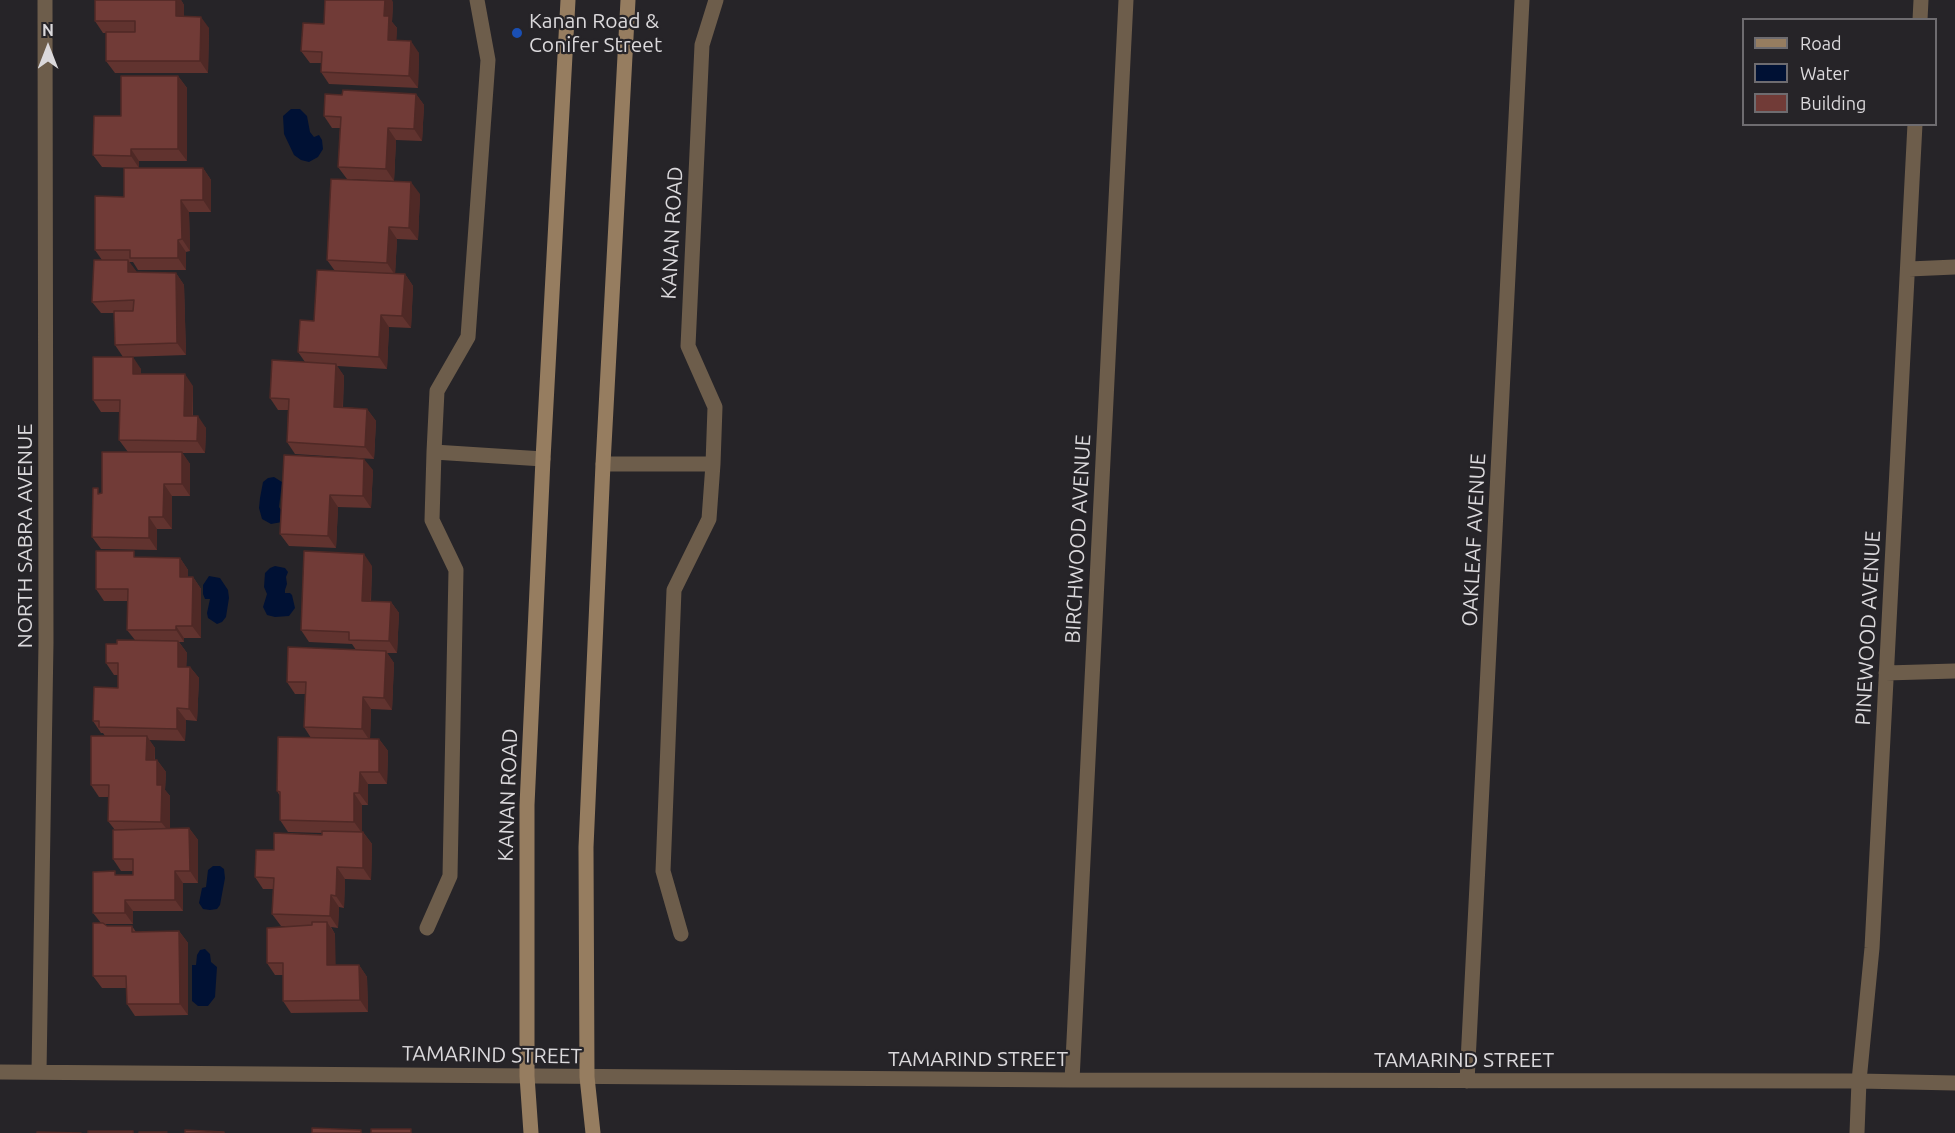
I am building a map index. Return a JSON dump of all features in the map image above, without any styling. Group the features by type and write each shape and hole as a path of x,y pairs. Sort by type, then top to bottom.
{"main road":[{"name":"KANAN ROAD","path":"531,1133 526,1076 527,805 568,0"},
{"path":"593,1133 588,1077 586,847 603,464 628,0"}],"street":[{"name":"NORTH SABRA AVENUE","path":"39,1072 46,642 45,0"},
{"path":"427,928 450,876 456,570 432,520 434,452 437,391 468,337 488,60 477,0"},
{"name":"KANAN ROAD","path":"681,934 663,871 674,590 709,519 713,464 715,407 688,346 702,45 716,0"},
{"name":"BIRCHWOOD AVENUE","path":"1072,1080 1126,0"},
{"name":"OAKLEAF AVENUE","path":"1467,1082 1522,0"},
{"path":"1920,18 1921,0"},
{"name":"PINEWOOD AVENUE","path":"1857,1133 1859,1081 1872,948 1915,126"},
{"path":"1909,269 1955,267"},
{"path":"434,452 543,459"},
{"path":"603,464 713,464"},
{"path":"1886,673 1955,671"},
{"name":"TAMARIND STREET","path":"0,1072 1072,1080 1955,1083"}],"water":[{"path":"291,109 300,109 307,116 310,132 314,137 319,135 322,140 323,149 318,157 309,162 294,155 284,134 283,116"},
{"path":"274,477 282,482 279,507 283,513 282,522 271,524 262,519 259,508 263,482"},
{"path":"275,566 285,568 288,572 285,593 292,595 295,608 289,616 267,615 263,607 267,594 264,587 265,573"},
{"path":"209,576 220,578 228,590 226,617 217,624 208,618 210,599 205,599 203,594 203,585"},
{"path":"213,866 220,866 224,869 225,878 220,905 217,909 203,909 199,903 202,888 206,887 208,870"},
{"path":"205,949 210,954 211,962 217,967 215,997 208,1006 198,1006 192,1001 192,965 196,965 200,950"}],"building":[{"path":"95,0 176,0 176,16 201,17 200,61 106,61 106,32 135,32 135,21 95,21"},
{"path":"325,0 385,0 384,16 389,16 388,40 411,41 409,76 321,72 322,52 301,51 303,23 324,24"},
{"path":"121,76 178,76 178,149 131,149 131,156 93,155 94,116 121,116"},
{"path":"343,90 416,94 414,129 388,128 386,169 338,167 341,117 324,116 325,94 342,95"},
{"path":"124,168 203,168 203,200 181,200 182,239 178,240 178,258 130,258 130,250 95,250 95,196 124,197"},
{"path":"331,179 411,182 409,228 389,227 387,263 327,260"},
{"path":"94,260 128,260 128,272 176,273 177,343 115,345 114,311 133,311 134,300 92,302"},
{"path":"317,270 405,274 402,316 381,315 379,357 298,352 300,320 314,321"},
{"path":"93,357 133,357 133,374 185,374 184,416 198,416 197,441 119,440 120,400 93,400"},
{"path":"272,360 336,364 334,407 367,409 365,447 287,442 289,399 270,398"},
{"path":"102,452 182,452 182,484 164,484 163,517 149,517 149,538 92,537 93,488 98,488 98,494 102,493"},
{"path":"284,455 364,459 363,496 330,495 328,536 280,534"},
{"path":"96,551 134,551 134,557 180,558 180,577 193,577 192,626 176,626 176,630 127,630 128,589 96,589"},
{"path":"304,551 364,554 362,601 391,602 389,641 349,640 349,632 301,630"},
{"path":"117,640 178,641 178,667 190,667 189,709 177,708 177,729 99,727 99,721 93,721 94,687 118,688 118,663 106,663 106,644 117,644"},
{"path":"288,647 386,651 384,698 363,697 362,729 304,727 306,682 287,682"},
{"path":"91,736 147,736 146,760 157,760 157,785 162,785 161,822 108,821 109,785 91,785"},
{"path":"278,737 379,739 379,772 360,772 359,793 354,793 354,822 280,820 280,792 277,791"},
{"path":"189,828 190,871 175,871 175,900 125,900 125,913 93,913 93,872 115,871 115,875 133,875 133,859 113,859 113,830"},
{"path":"322,831 363,832 363,868 337,867 336,896 331,895 330,916 272,914 274,878 255,877 256,850 274,850 274,833 322,835"},
{"path":"312,922 327,922 327,965 359,965 360,1000 283,1001 283,963 267,963 267,928 312,925"},
{"path":"93,923 103,923 107,926 132,926 132,932 179,931 180,1004 127,1004 126,976 93,976"},
{"path":"312,1128 361,1130 361,1133 312,1133"},
{"path":"371,1129 411,1129 411,1133 371,1133"},
{"path":"185,1130 224,1132 224,1133 185,1133"},
{"path":"88,1131 133,1131 133,1133 88,1133"}],"place":[{"name":"Kanan Road & Conifer Street","path":"517,33"}]}
